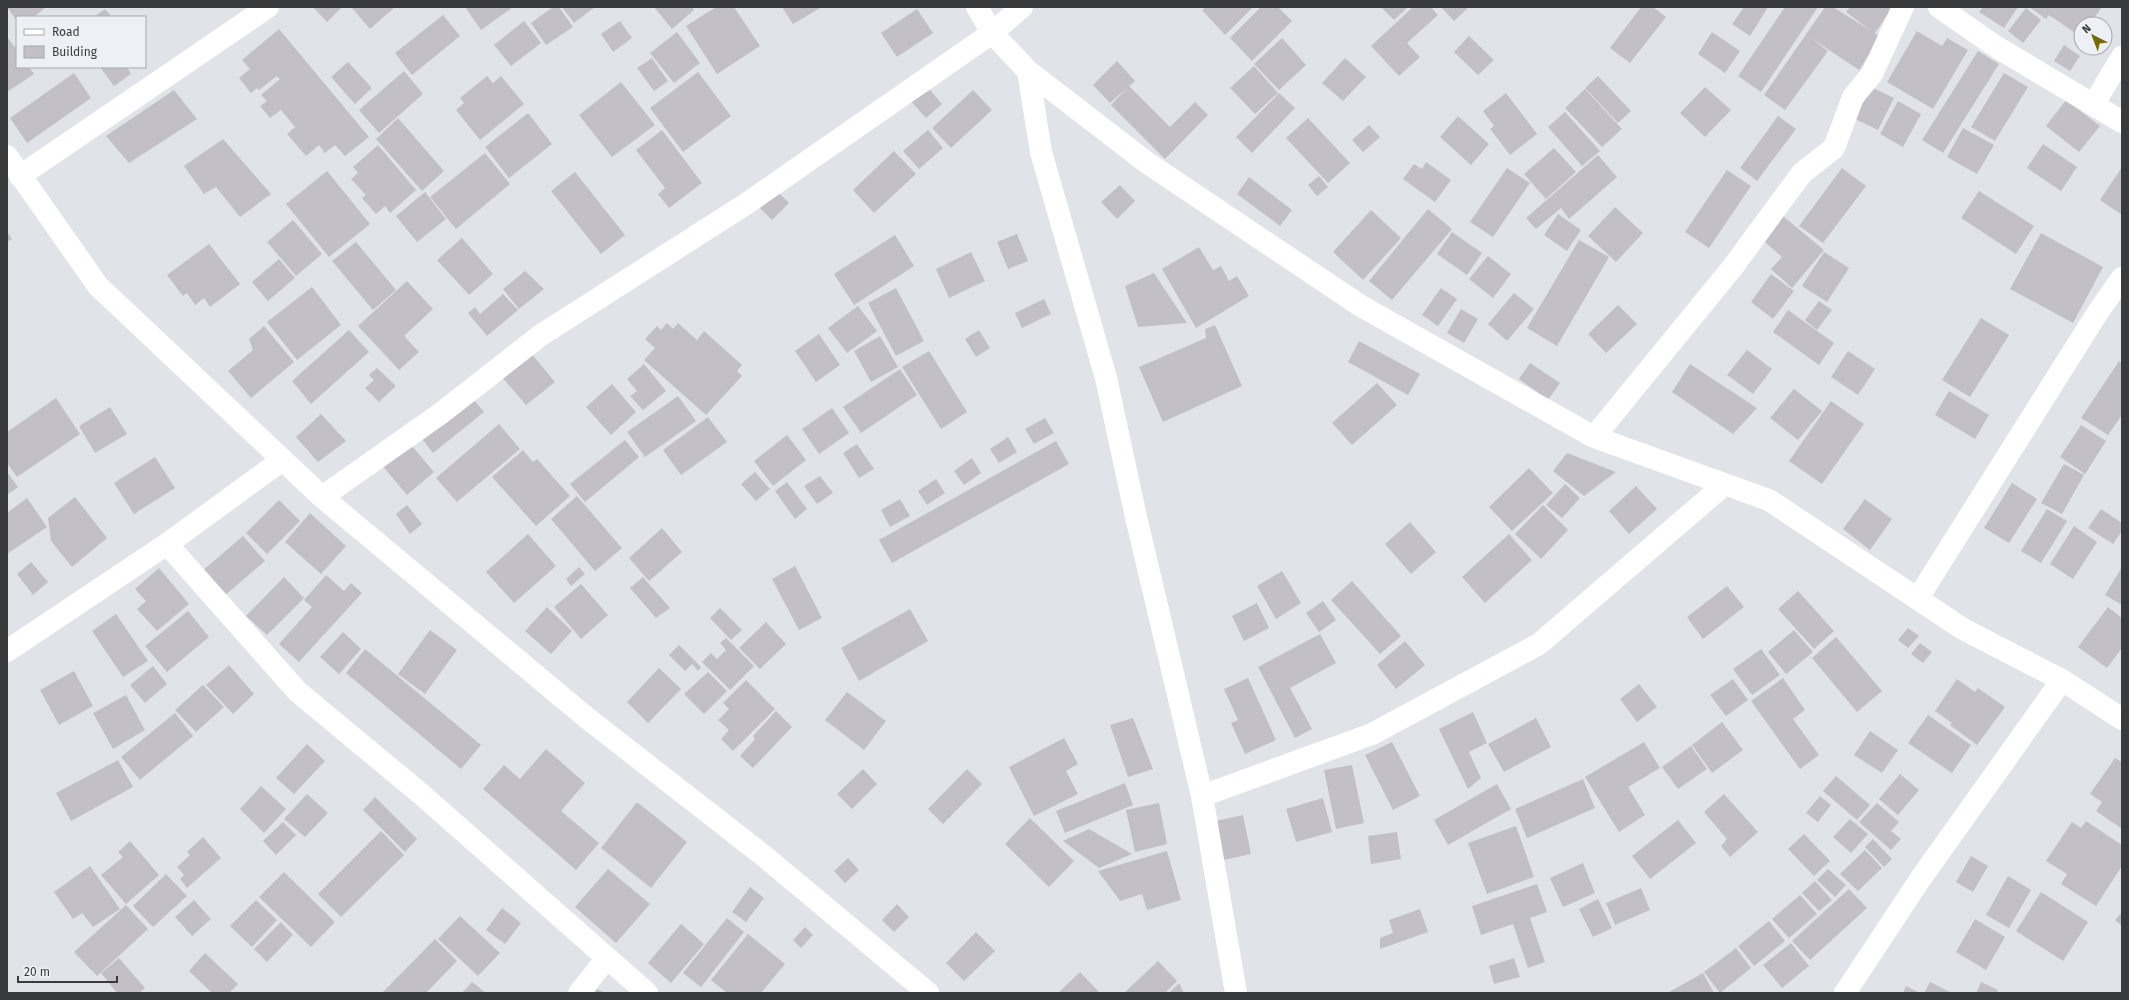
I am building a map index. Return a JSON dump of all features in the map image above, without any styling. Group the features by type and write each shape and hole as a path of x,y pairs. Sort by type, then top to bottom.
{"street":[{"path":"20,176 268,7"},
{"path":"977,7 992,33 1028,71 1146,162 1361,306 1594,436 1724,486 1769,500 1963,629 2062,680 2122,720"},
{"path":"322,497 440,414 541,335 746,204 992,33 1022,7"},
{"path":"1594,436 1732,268 1802,173 1834,148 1853,97 1872,74 1903,7"},
{"path":"1939,7 1995,46 2122,122"},
{"path":"2093,105 2122,57"},
{"path":"1028,71 1041,152 1106,378 1136,517 1202,796 1236,993"},
{"path":"7,156 98,286 281,461 587,718 764,856 928,993"},
{"path":"1918,598 2098,312 2122,278"},
{"path":"7,651 167,544 281,461"},
{"path":"1202,796 1372,734 1539,644 1724,486"},
{"path":"167,544 298,692 421,794 647,993"},
{"path":"1845,993 1921,878 2062,680"},
{"path":"579,993 606,958"}],"building":[{"path":"7,7 46,7 35,16 16,16 16,20"},
{"path":"313,7 340,7 341,8 327,22"},
{"path":"351,7 395,7 370,29"},
{"path":"465,7 513,7 481,30"},
{"path":"553,7 559,7 573,27 546,45 531,23"},
{"path":"562,7 595,7 574,23"},
{"path":"654,7 692,7 694,10 672,29"},
{"path":"716,7 734,7 760,46 717,74 686,26"},
{"path":"782,7 822,7 793,24"},
{"path":"1206,7 1253,7 1225,35 1202,10"},
{"path":"1261,7 1278,7 1292,21 1252,61 1230,38"},
{"path":"1381,7 1408,7 1394,20"},
{"path":"1413,7 1431,7 1438,15 1407,43 1420,57 1399,76 1371,46"},
{"path":"1441,7 1469,7 1454,21"},
{"path":"1641,7 1653,7 1666,17 1630,63 1610,48"},
{"path":"1744,7 1768,7 1750,36 1732,24"},
{"path":"1785,7 1818,7 1761,92 1738,76"},
{"path":"1825,7 1833,7 1870,30 1846,12 1850,7 1893,7 1875,33 1880,38 1859,70 1811,38 1828,51 1785,110 1764,95"},
{"path":"1983,7 2018,7 2004,28 1979,12"},
{"path":"2029,7 2102,7 2096,16 2073,16 2073,32 2049,15 2046,19"},
{"path":"2026,8 2041,20 2023,43 2008,31"},
{"path":"105,9 111,16 95,16"},
{"path":"917,9 933,33 897,57 881,33"},
{"path":"443,15 460,36 412,75 395,53"},
{"path":"524,21 541,43 511,66 494,45"},
{"path":"620,21 632,38 613,52 601,34"},
{"path":"279,29 369,137 345,156 335,145 325,153 319,145 306,156 287,134 295,127 281,110 270,118 260,106 267,101 261,95 280,79 277,76 259,90 257,88 251,93 239,78 250,69 242,60"},
{"path":"1917,31 1942,46 1947,38 1968,50 1933,109 1887,82"},
{"path":"677,32 700,63 674,83 650,53"},
{"path":"1712,32 1740,51 1725,73 1698,54"},
{"path":"1469,36 1494,60 1478,75 1454,52"},
{"path":"8,38 16,49 16,68 30,68 34,74 7,92"},
{"path":"1282,38 1306,65 1279,90 1254,64"},
{"path":"2064,45 2073,51 2073,56 2080,56 2070,71 2054,61"},
{"path":"1978,51 1999,64 1943,153 1922,140"},
{"path":"652,58 668,81 654,91 637,68"},
{"path":"1345,58 1366,77 1343,101 1322,83"},
{"path":"1117,61 1135,81 1110,103 1093,85"},
{"path":"348,62 372,88 355,104 331,77"},
{"path":"1254,66 1278,93 1255,114 1230,88"},
{"path":"101,68 128,68 131,74 114,86"},
{"path":"404,71 423,94 379,133 359,110"},
{"path":"698,72 731,116 683,152 650,108"},
{"path":"74,73 91,98 27,143 10,118"},
{"path":"2004,73 2028,87 1995,141 1971,127"},
{"path":"487,76 493,83 501,76 524,104 480,140 456,110 464,103 460,98"},
{"path":"1598,76 1631,111 1618,123 1585,88"},
{"path":"621,82 655,125 612,157 579,115"},
{"path":"925,84 942,104 926,118 908,98"},
{"path":"1129,86 1170,127 1195,102 1208,115 1165,159 1111,105"},
{"path":"1705,87 1731,110 1705,137 1680,113"},
{"path":"1871,87 1894,98 1878,130 1855,119"},
{"path":"1585,89 1622,129 1602,147 1565,108"},
{"path":"174,90 197,119 129,163 106,136"},
{"path":"973,90 992,110 951,148 932,128"},
{"path":"1279,93 1295,108 1252,153 1236,137"},
{"path":"1506,93 1537,134 1510,155 1490,129 1494,126 1483,111"},
{"path":"2066,100 2100,126 2079,152 2046,126"},
{"path":"1898,101 1921,114 1903,147 1880,134"},
{"path":"1565,112 1600,151 1582,166 1548,127"},
{"path":"528,113 552,144 509,178 485,147"},
{"path":"1458,116 1489,144 1471,165 1440,137"},
{"path":"1778,116 1796,129 1757,181 1740,168"},
{"path":"398,118 444,171 422,191 376,139"},
{"path":"1308,118 1350,163 1328,183 1286,138"},
{"path":"1369,125 1380,137 1363,152 1352,140"},
{"path":"1963,128 1994,145 1977,174 1947,157"},
{"path":"662,130 702,183 669,208 658,194 665,188 636,150"},
{"path":"928,130 943,148 919,169 903,151"},
{"path":"223,139 271,194 240,217 216,187 204,194 184,166"},
{"path":"2043,144 2077,167 2061,191 2027,168"},
{"path":"378,145 416,190 390,213 385,206 376,214 362,198 366,195 351,179 358,173 353,167"},
{"path":"1554,148 1576,172 1546,199 1524,174"},
{"path":"894,151 916,174 874,213 853,190"},
{"path":"485,153 510,184 456,229 430,197"},
{"path":"1598,155 1617,177 1569,219 1561,208 1536,229 1526,218"},
{"path":"1426,162 1451,180 1435,202 1403,179 1414,164 1422,169"},
{"path":"2122,167 2122,215 2100,200"},
{"path":"1507,168 1530,183 1493,237 1470,222"},
{"path":"1842,168 1866,186 1823,243 1799,226"},
{"path":"1727,170 1751,186 1709,248 1685,232"},
{"path":"327,171 370,224 329,257 286,204"},
{"path":"575,172 625,235 601,254 551,191"},
{"path":"1319,176 1328,187 1317,196 1308,185"},
{"path":"1249,177 1292,210 1280,226 1237,194"},
{"path":"1120,185 1135,201 1117,219 1101,202"},
{"path":"773,187 789,203 772,220 756,204"},
{"path":"1979,191 2034,226 2016,254 1961,218"},
{"path":"425,192 446,219 417,242 396,216"},
{"path":"1615,207 1643,233 1616,262 1588,236"},
{"path":"1428,209 1452,229 1392,300 1369,281"},
{"path":"1371,210 1401,238 1363,280 1333,252"},
{"path":"1778,212 1824,250 1792,288 1771,269 1782,257 1758,236"},
{"path":"1558,214 1581,230 1567,251 1544,235"},
{"path":"293,220 322,254 296,276 267,242"},
{"path":"7,231 12,239 7,242"},
{"path":"1452,232 1482,253 1467,275 1437,254"},
{"path":"2041,233 2103,267 2073,323 2010,289"},
{"path":"1017,234 1028,261 1008,269 997,242"},
{"path":"895,235 914,266 854,305 834,274"},
{"path":"462,238 493,274 469,295 437,260"},
{"path":"1579,240 1609,257 1557,346 1527,328"},
{"path":"356,242 396,290 373,310 332,261"},
{"path":"209,244 240,284 210,307 204,298 195,305 187,293 183,296 167,275"},
{"path":"1199,247 1213,270 1221,266 1229,281 1237,276 1249,296 1196,328 1162,269"},
{"path":"971,252 985,281 949,298 936,269"},
{"path":"1824,252 1849,268 1827,302 1802,286"},
{"path":"1488,256 1511,274 1493,298 1469,279"},
{"path":"279,259 295,278 268,301 252,282"},
{"path":"525,271 544,289 519,309 503,289"},
{"path":"1154,273 1187,323 1138,327 1125,286"},
{"path":"1771,274 1794,291 1773,319 1751,302"},
{"path":"407,281 433,309 404,336 419,352 399,370 358,326"},
{"path":"312,287 341,325 297,360 267,322"},
{"path":"896,288 924,341 896,356 868,303"},
{"path":"1441,288 1457,299 1438,326 1422,315"},
{"path":"1514,293 1534,309 1507,341 1488,324"},
{"path":"503,294 518,310 487,336 468,313 475,307 480,314"},
{"path":"1044,299 1051,314 1022,328 1015,313"},
{"path":"1819,301 1832,310 1817,330 1805,320"},
{"path":"1618,305 1637,324 1606,353 1588,334"},
{"path":"858,306 877,331 847,353 828,328"},
{"path":"1461,309 1478,319 1464,343 1447,333"},
{"path":"1788,310 1834,343 1819,365 1773,332"},
{"path":"1981,318 2009,335 1970,397 1942,380"},
{"path":"667,323 673,329 678,323 697,340 704,331 742,365 737,371 742,376 706,415 644,360 655,348 645,339 657,326 661,330"},
{"path":"1215,325 1242,386 1163,422 1139,367 1206,338 1205,329"},
{"path":"264,326 294,362 251,398 228,371 253,350 249,339"},
{"path":"349,330 369,352 311,404 292,381"},
{"path":"979,330 990,348 976,357 965,339"},
{"path":"819,334 840,365 816,382 795,351"},
{"path":"880,336 898,367 871,382 854,351"},
{"path":"1359,341 1420,374 1408,395 1348,362"},
{"path":"1747,350 1772,369 1753,394 1727,375"},
{"path":"929,351 967,412 941,429 902,367"},
{"path":"1848,351 1875,369 1858,395 1831,377"},
{"path":"530,352 555,382 526,405 501,376"},
{"path":"2119,361 2122,363 2122,415 2108,435 2081,418"},
{"path":"1530,363 1560,383 1548,400 1519,379"},
{"path":"644,364 666,391 643,410 630,396 637,391 627,379"},
{"path":"1690,364 1757,408 1733,434 1672,392"},
{"path":"377,368 396,386 379,402 365,388 374,380 369,375"},
{"path":"900,369 917,395 861,433 843,407"},
{"path":"1377,383 1397,405 1352,445 1332,423"},
{"path":"612,384 636,412 611,435 586,407"},
{"path":"1794,389 1822,411 1798,440 1770,418"},
{"path":"1949,391 1989,415 1975,439 1935,415"},
{"path":"469,394 484,412 433,453 419,435"},
{"path":"678,396 696,421 645,457 627,432"},
{"path":"56,398 80,434 17,477 7,463 7,432"},
{"path":"1831,401 1864,424 1822,484 1789,461"},
{"path":"110,407 127,434 95,453 79,426"},
{"path":"832,408 849,433 819,454 802,429"},
{"path":"321,414 346,441 318,462 296,437"},
{"path":"708,417 727,442 681,475 663,450"},
{"path":"1045,418 1054,433 1034,444 1025,429"},
{"path":"499,424 520,449 457,502 436,478"},
{"path":"2081,425 2106,441 2085,474 2060,457"},
{"path":"787,435 806,460 773,486 754,461"},
{"path":"1008,437 1017,452 999,463 990,449"},
{"path":"407,440 434,472 407,495 380,463"},
{"path":"625,440 639,457 585,502 570,484"},
{"path":"1056,441 1069,464 892,563 879,540"},
{"path":"857,444 874,469 859,478 843,453"},
{"path":"523,450 533,462 537,459 570,496 536,526 492,477"},
{"path":"1567,453 1616,472 1584,496 1553,471"},
{"path":"155,457 175,488 134,514 114,483"},
{"path":"972,458 981,473 964,485 954,471"},
{"path":"2064,464 2084,475 2062,514 2041,503"},
{"path":"1529,468 1553,493 1512,531 1489,507"},
{"path":"7,472 18,487 7,495"},
{"path":"755,472 770,489 756,501 741,484"},
{"path":"820,476 833,493 817,504 804,486"},
{"path":"936,479 945,493 927,505 918,491"},
{"path":"787,482 807,509 795,519 775,491"},
{"path":"2012,483 2037,499 2009,543 1984,528"},
{"path":"1565,484 1580,498 1562,518 1546,505"},
{"path":"1636,486 1657,509 1629,534 1609,511"},
{"path":"577,496 622,548 595,571 551,519"},
{"path":"75,497 107,538 72,567 51,541 48,518"},
{"path":"27,498 47,527 7,554 7,513"},
{"path":"900,499 910,516 890,527 881,510"},
{"path":"1865,499 1892,519 1870,550 1843,529"},
{"path":"279,500 300,521 267,554 246,533"},
{"path":"407,505 422,524 410,534 396,514"},
{"path":"1543,505 1568,530 1541,559 1515,534"},
{"path":"2047,509 2067,521 2041,563 2021,551"},
{"path":"2101,509 2122,523 2122,531 2113,544 2088,528"},
{"path":"310,513 346,546 321,574 285,542"},
{"path":"1410,522 1436,552 1411,574 1385,544"},
{"path":"2074,526 2097,542 2073,579 2050,564"},
{"path":"662,528 682,552 649,581 629,558"},
{"path":"528,534 556,566 514,603 486,572"},
{"path":"1509,534 1532,560 1485,603 1462,577"},
{"path":"243,536 265,561 223,597 201,572"},
{"path":"31,562 48,582 33,595 17,574"},
{"path":"795,566 822,618 799,630 772,579"},
{"path":"579,567 585,574 571,586 566,579"},
{"path":"2122,567 2122,605 2105,595"},
{"path":"159,568 189,604 157,631 137,609 146,601 135,589"},
{"path":"1282,571 1301,603 1276,619 1257,586"},
{"path":"326,575 344,591 351,583 362,593 299,662 279,644 312,607 304,600"},
{"path":"284,577 304,598 267,635 246,616"},
{"path":"643,577 670,608 656,618 630,588"},
{"path":"1352,581 1401,636 1380,654 1331,600"},
{"path":"581,584 608,615 581,639 554,607"},
{"path":"1727,586 1744,607 1703,639 1687,617"},
{"path":"1798,591 1834,631 1814,649 1778,609"},
{"path":"1323,601 1336,620 1319,632 1306,613"},
{"path":"1257,603 1269,628 1244,641 1232,616"},
{"path":"547,607 572,631 551,654 525,631"},
{"path":"2108,607 2122,618 2122,648 2107,668 2078,647"},
{"path":"720,608 742,630 731,640 710,618"},
{"path":"910,609 928,641 859,681 841,648"},
{"path":"188,611 209,637 167,672 145,646"},
{"path":"116,614 148,661 123,677 92,631"},
{"path":"766,622 786,644 760,669 739,648"},
{"path":"1908,628 1919,636 1908,648 1898,640"},
{"path":"430,630 457,650 425,694 398,674"},
{"path":"1794,630 1813,652 1786,674 1768,652"},
{"path":"343,632 361,649 339,674 320,657"},
{"path":"1320,634 1336,663 1290,688 1312,729 1295,738 1258,667"},
{"path":"1836,637 1882,691 1857,712 1812,658"},
{"path":"726,638 754,666 730,690 702,662 711,653 717,659 726,650 720,643"},
{"path":"1405,641 1425,665 1396,689 1377,665"},
{"path":"1920,643 1932,652 1923,663 1911,654"},
{"path":"679,645 701,667 698,671 692,664 685,671 669,655"},
{"path":"365,649 481,745 461,769 346,673"},
{"path":"1761,649 1780,675 1752,695 1733,669"},
{"path":"229,665 254,694 233,714 206,685"},
{"path":"153,666 167,684 145,703 130,685"},
{"path":"659,668 681,689 648,723 627,702"},
{"path":"74,671 93,706 59,725 40,690"},
{"path":"708,672 727,691 704,714 684,694"},
{"path":"1248,678 1276,740 1245,754 1231,723 1238,720 1224,689"},
{"path":"1783,678 1805,710 1793,719 1819,755 1800,769 1751,701"},
{"path":"1733,679 1748,700 1726,716 1710,695"},
{"path":"1957,679 1975,692 1978,688 2005,707 1977,745 1950,725 1952,723 1935,711"},
{"path":"746,680 775,709 733,751 721,739 729,730 718,720 729,709 723,703"},
{"path":"1639,684 1657,707 1637,722 1620,699"},
{"path":"203,685 224,707 196,732 175,710"},
{"path":"847,692 886,721 864,750 825,720"},
{"path":"126,695 145,730 113,749 93,713"},
{"path":"776,711 792,727 753,768 740,756 755,739 753,736"},
{"path":"1473,712 1487,743 1469,752 1481,778 1468,789 1439,729"},
{"path":"175,713 193,736 140,780 121,757"},
{"path":"1928,715 1971,745 1952,773 1908,743"},
{"path":"1133,718 1153,769 1128,777 1110,725"},
{"path":"1536,718 1551,747 1504,772 1488,744"},
{"path":"1722,722 1743,750 1712,773 1692,745"},
{"path":"1870,731 1898,750 1882,773 1854,755"},
{"path":"1064,738 1078,764 1066,771 1078,794 1034,816 1009,767"},
{"path":"1392,742 1420,796 1393,810 1365,755"},
{"path":"1644,742 1660,768 1628,787 1645,815 1619,832 1585,777"},
{"path":"307,744 325,761 294,794 276,778"},
{"path":"1691,746 1707,769 1678,789 1662,767"},
{"path":"546,749 585,783 561,811 599,843 576,870 483,789 504,765 520,779"},
{"path":"2115,758 2122,762 2122,829 2096,811 2102,802 2090,794"},
{"path":"118,760 133,787 71,821 56,793"},
{"path":"1352,765 1364,823 1336,829 1324,770"},
{"path":"863,769 877,784 852,809 837,794"},
{"path":"967,769 982,784 943,824 928,809"},
{"path":"1900,774 1919,790 1898,815 1879,799"},
{"path":"1836,776 1870,805 1857,820 1823,791"},
{"path":"1583,779 1595,808 1527,838 1515,809"},
{"path":"1125,783 1133,805 1065,833 1056,811"},
{"path":"1497,784 1511,809 1448,845 1434,820"},
{"path":"261,786 286,809 264,833 240,809"},
{"path":"307,794 328,813 305,837 284,819"},
{"path":"1724,794 1758,832 1730,857 1721,846 1727,839 1704,812"},
{"path":"1820,796 1831,805 1818,822 1806,813"},
{"path":"375,797 417,839 405,852 363,810"},
{"path":"1323,798 1332,832 1296,842 1286,809"},
{"path":"637,802 687,842 651,888 601,848"},
{"path":"1159,803 1167,844 1135,852 1126,810"},
{"path":"1877,803 1899,822 1891,831 1901,839 1891,850 1859,822"},
{"path":"1243,815 1251,854 1219,861 1211,822"},
{"path":"1030,818 1074,861 1049,887 1005,844"},
{"path":"1850,819 1868,834 1851,853 1833,837"},
{"path":"1678,820 1696,843 1650,879 1632,856"},
{"path":"2086,821 2122,845 2122,866 2096,906 2061,884 2067,874 2046,861 2072,822 2081,828"},
{"path":"283,822 296,835 276,855 263,841"},
{"path":"1516,826 1534,877 1487,894 1468,843"},
{"path":"1089,829 1132,854 1099,868 1063,841"},
{"path":"381,831 404,855 341,917 318,894"},
{"path":"1397,832 1401,859 1371,864 1368,836"},
{"path":"1804,834 1830,861 1814,876 1788,849"},
{"path":"203,837 221,858 187,888 180,879 184,875 177,867 190,855 187,852"},
{"path":"1873,839 1892,859 1884,867 1865,847"},
{"path":"130,841 159,875 126,904 101,875 123,857 118,852"},
{"path":"1865,850 1882,868 1858,891 1840,874"},
{"path":"1167,851 1181,900 1147,910 1142,894 1120,901 1098,871"},
{"path":"1971,856 1988,866 1973,892 1956,882"},
{"path":"848,858 859,870 845,883 834,871"},
{"path":"1583,863 1595,893 1563,907 1550,878"},
{"path":"90,866 120,909 93,927 82,913 73,919 54,892"},
{"path":"608,869 650,904 616,943 575,907"},
{"path":"1828,869 1846,885 1835,897 1817,880"},
{"path":"284,872 335,922 311,947 259,897"},
{"path":"166,874 187,896 153,927 133,906"},
{"path":"2008,876 2031,890 2009,928 1986,915"},
{"path":"1815,881 1832,900 1819,911 1802,893"},
{"path":"1537,884 1547,912 1530,918 1545,962 1528,968 1513,924 1481,935 1472,906"},
{"path":"750,887 764,898 746,922 732,912"},
{"path":"1641,888 1650,910 1615,925 1606,903"},
{"path":"1849,889 1867,908 1810,960 1792,941"},
{"path":"2041,892 2088,922 2063,961 2016,931"},
{"path":"1800,895 1817,914 1789,938 1772,919"},
{"path":"1598,899 1612,928 1593,937 1579,909"},
{"path":"194,900 211,919 192,936 175,917"},
{"path":"256,900 277,920 252,947 230,926"},
{"path":"897,904 909,917 894,932 882,920"},
{"path":"126,905 148,929 97,976 74,952"},
{"path":"502,908 521,923 505,944 486,930"},
{"path":"1420,909 1428,932 1380,949 1380,938 1393,933 1389,920"},
{"path":"2122,912 2122,926 2115,920"},
{"path":"460,916 500,953 478,976 438,939"},
{"path":"727,918 744,932 701,987 683,973"},
{"path":"1975,919 2005,937 1986,970 1956,952"},
{"path":"1769,921 1785,941 1754,966 1738,946"},
{"path":"281,922 293,935 267,962 254,949"},
{"path":"681,924 704,944 671,983 648,963"},
{"path":"805,927 813,935 801,948 793,940"},
{"path":"976,932 995,951 964,981 946,963"},
{"path":"748,934 785,964 761,993 727,993 711,980"},
{"path":"435,939 457,961 426,993 382,993"},
{"path":"1791,943 1809,966 1782,988 1763,965"},
{"path":"1736,948 1751,968 1720,993 1704,972"},
{"path":"205,953 238,984 229,993 212,993 189,971"},
{"path":"119,958 145,988 139,993 117,993 101,973"},
{"path":"1514,958 1520,977 1494,984 1489,966"},
{"path":"1158,961 1177,981 1165,993 1124,993"},
{"path":"1080,972 1100,993 1058,993"},
{"path":"1703,973 1714,993 1669,993 1669,992"},
{"path":"472,982 486,993 462,993"},
{"path":"1930,982 1952,993 1924,993"},
{"path":"1981,982 1998,990 1996,993 1976,993"},
{"path":"1179,983 1184,993 1169,993"},
{"path":"1906,986 1920,993 1903,993"},
{"path":"597,989 605,993 595,993"}]}
